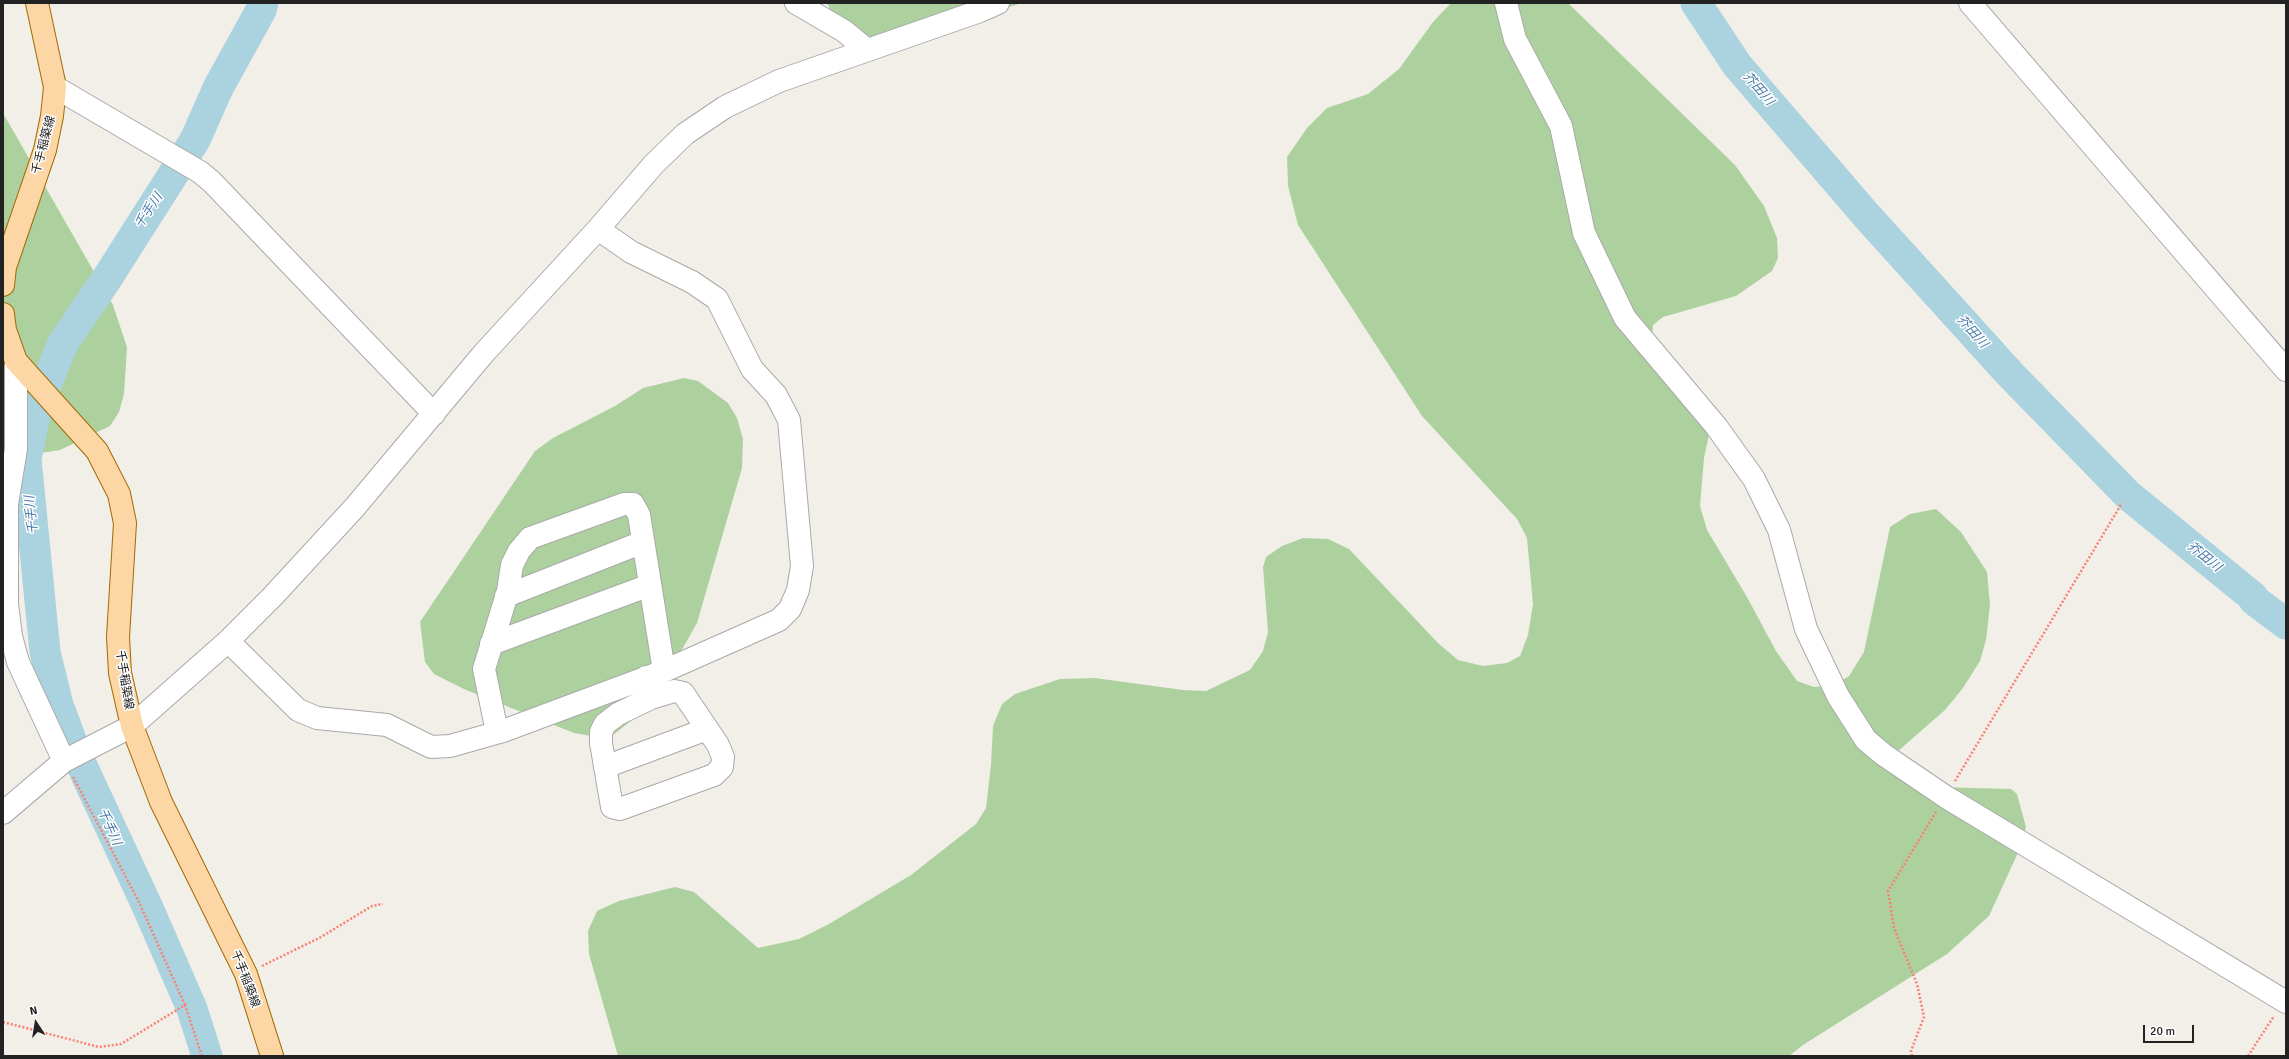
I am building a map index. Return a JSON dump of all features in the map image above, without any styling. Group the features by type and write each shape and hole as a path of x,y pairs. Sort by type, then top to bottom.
{"main road":[{"name":"千手稲築線","path":"3,285 6,267 45,150 52,116 55,87 37,3"},
{"name":"千手稲築線","path":"3,314 5,330 16,361 97,451 120,494 125,523 118,637 126,728 246,974 272,1056"}],"street":[{"path":"796,3 844,31 866,50"},
{"path":"3,813 67,759 126,728 228,640 273,596 355,507 484,353 598,229 654,164 685,134 725,107 779,81 980,11 998,3"},
{"path":"1506,3 1515,39 1561,126 1584,233 1625,318 1716,426 1754,479 1779,530 1806,629 1838,696 1866,740 1884,755 1946,797 2285,1001"},
{"path":"1970,3 2286,370"},
{"path":"55,87 200,172 212,182 434,414"},
{"path":"228,640 298,710 318,718 387,725 431,747 450,746 497,732 655,674 778,620 790,609 798,590 802,566 789,420 776,395 752,369 717,299 692,282 631,252 598,229"},
{"path":"16,361 16,448 5,506 7,604 11,636 18,662 67,759"},
{"path":"497,732 484,669 506,596 512,565 519,551 530,538 624,504 633,504 639,515 650,585 655,674 651,698"},
{"path":"506,596 643,542"},
{"path":"492,644 650,585"},
{"path":"674,691 683,693 707,729 718,745 723,757 722,767 714,775 620,809 612,807 601,743 601,732 606,724 618,714 651,698 674,691"},
{"path":"606,768 707,729"}],"path":[{"path":"1912,1056 1911,1051 1924,1017 1917,984 1894,928 1888,891 2122,503"},
{"path":"67,759 138,900 185,1005 202,1056"},
{"path":"246,974 322,937 372,906 383,904"},
{"path":"2248,1056 2285,1001"},
{"path":"3,1022 99,1047 121,1044 185,1005"}],"green space":[{"path":"827,3 1022,3 950,25 874,40 834,18"},
{"path":"1451,3 1568,3 1735,165 1764,206 1777,238 1778,258 1772,271 1736,296 1663,317 1653,325 1652,341 1665,359 1691,379 1707,403 1710,430 1704,458 1700,506 1707,530 1747,597 1776,651 1797,681 1814,687 1835,685 1849,676 1864,652 1890,527 1910,514 1936,509 1961,532 1987,572 1990,605 1986,640 1980,661 1963,688 1945,710 1897,752 1937,787 2011,789 2017,794 2026,827 2021,846 1989,916 1947,954 1803,1045 1789,1056 618,1056 589,954 588,931 597,911 619,901 675,887 694,892 758,948 799,939 829,924 911,875 976,824 986,808 991,765 993,726 1002,704 1015,694 1060,679 1095,678 1183,690 1206,691 1250,670 1263,651 1268,632 1263,567 1266,557 1282,546 1303,538 1328,539 1349,549 1438,643 1458,660 1483,666 1507,663 1520,656 1528,635 1533,604 1527,538 1517,519 1422,416 1298,225 1288,186 1287,157 1307,128 1327,108 1368,94 1399,69 1433,22"},
{"path":"3,113 113,305 127,347 124,394 119,412 110,426 60,450 3,459"},
{"path":"684,378 698,381 728,403 737,418 743,439 742,468 697,623 662,685 636,717 613,735 597,737 574,733 466,690 434,674 425,662 420,622 535,451 553,438 615,406 643,388"}],"waterway":[{"name":"千手川","path":"207,1056 192,1009 148,908 76,753 58,705 45,652 26,459 36,410 63,343 106,280 195,140 218,88 261,10 263,3"},
{"name":"芥田川","path":"1696,3 1737,65 1866,215 2010,374 2128,495 2253,597 2254,600 2286,624"}]}
